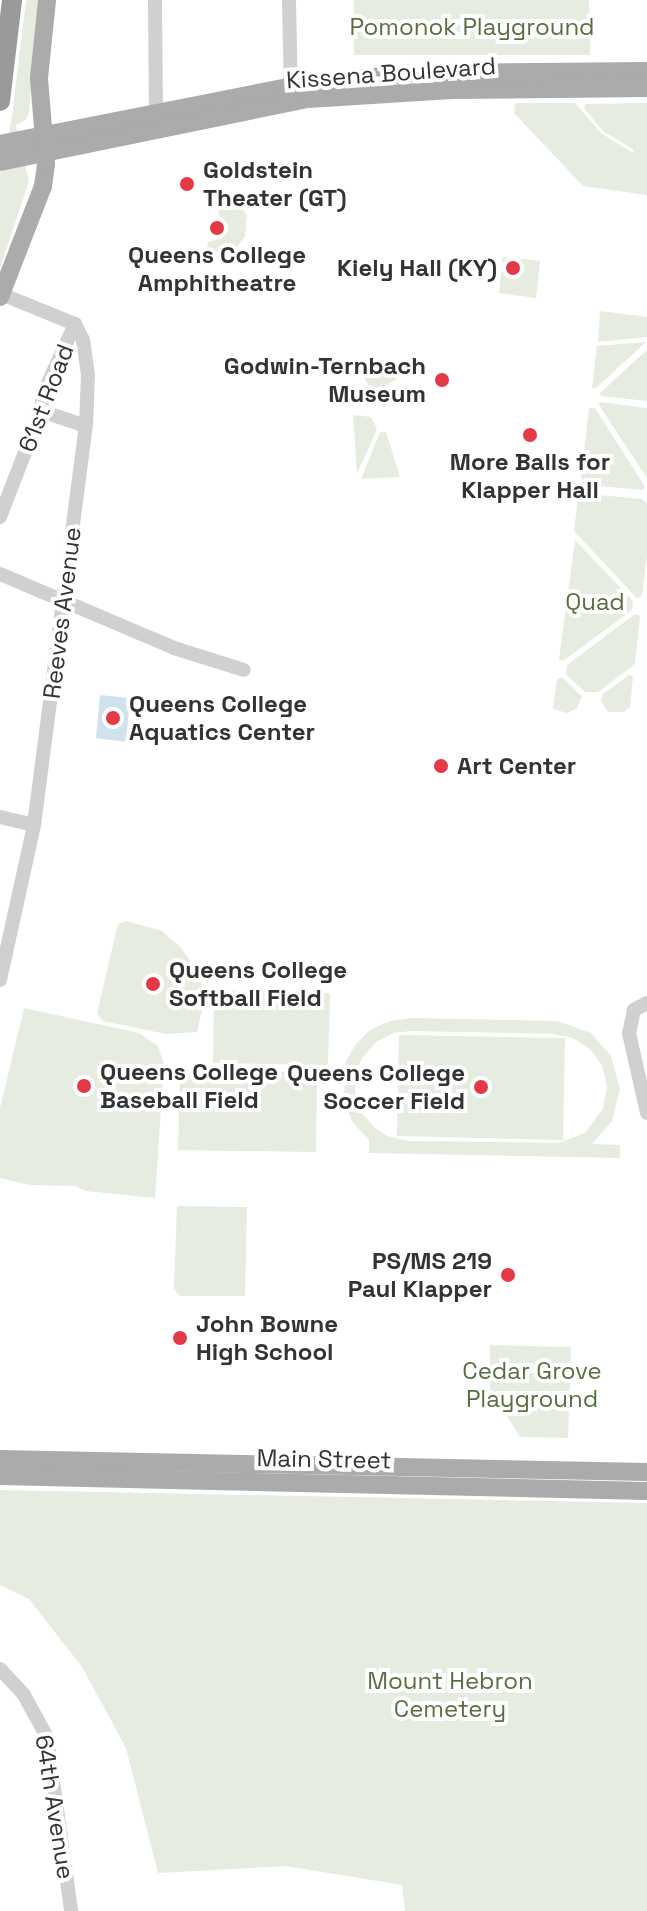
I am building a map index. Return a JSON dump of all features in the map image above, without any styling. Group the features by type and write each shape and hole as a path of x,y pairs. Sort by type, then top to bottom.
{"highway":[{"path":"0,101 12,0"}],"main road":[{"path":"1,295 43,186 39,78 47,0"},
{"name":"Kissena Boulevard","path":"0,162 21,149 43,144 290,94 415,73 647,71"},
{"name":"Kissena Boulevard","path":"290,94 647,88"},
{"name":"Kissena Boulevard","path":"0,144 21,149"},
{"name":"Main Street","path":"0,1459 647,1472"},
{"name":"Main Street","path":"0,1476 647,1491"}],"street":[{"path":"155,0 156,120"},
{"path":"289,0 290,94"},
{"path":"1,295 75,324"},
{"name":"61st Road","path":"0,517 41,411 43,394 75,324"},
{"name":"Reeves Avenue","path":"0,980 5,936 34,825 86,426 88,375 83,340 75,324"},
{"path":"41,411 86,426"},
{"path":"0,574 174,648 244,670"},
{"path":"0,817 34,825"},
{"path":"640,1006 629,1033 647,1113"},
{"name":"64th Avenue","path":"0,1669 24,1695 47,1737 71,1911"}],"green space":[{"path":"26,0 38,0 29,112 26,120 16,125 29,181 0,268 0,176 12,117"},
{"name":"Pomonok Playground","path":"354,0 589,0 590,55 354,55"},
{"path":"515,103 575,103 601,133 633,153 634,150 603,131 584,108 586,104 647,103 647,195 583,186 514,113"},
{"path":"229,193 247,215 245,236 231,256 203,264 208,242 216,240 221,234 224,224 218,213 222,198 226,199"},
{"path":"503,257 540,261 536,298 499,293"},
{"path":"600,311 647,317 647,337 598,342"},
{"path":"646,342 596,388 592,388 597,346"},
{"path":"647,350 647,401 601,396 600,393"},
{"path":"409,365 412,368 408,372 373,393 362,374"},
{"path":"600,402 647,408 647,478 599,405"},
{"path":"589,408 595,408 645,487 642,490 589,485 581,478"},
{"path":"353,415 371,417 377,429 357,474"},
{"path":"380,432 386,432 400,477 361,479"},
{"path":"588,494 642,499 647,504 647,556 642,596 637,598 574,531 578,498"},
{"name":"Quad","path":"575,540 633,601 632,610 563,661 559,659"},
{"path":"635,614 640,616 635,664 598,692 585,692 566,674 567,665"},
{"path":"629,675 633,676 630,707 624,712 608,712 601,701 602,695"},
{"path":"562,677 582,697 577,708 567,713 553,709 557,679"},
{"name":"Queens College Softball Field","path":"126,921 162,931 181,948 195,967 201,977 204,1001 197,1032 166,1034 103,1021 97,1013 118,924"},
{"path":"214,990 330,993 328,1065 213,1063"},
{"name":"Queens College Baseball Field","path":"24,1008 139,1033 158,1046 164,1064 155,1198 86,1191 76,1186 29,1185 0,1178 0,1108"},
{"path":"412,1018 557,1021 591,1033 611,1056 620,1089 612,1121 592,1144 620,1145 620,1158 369,1153 369,1140 353,1123 344,1102 345,1063 356,1044 370,1030 390,1021","holes":["393,1033 553,1034 573,1038 591,1050 602,1066 607,1085 603,1109 585,1133 558,1143 409,1141 389,1137 374,1127 361,1112 355,1095 356,1074 362,1058 376,1042"]},
{"name":"Queens College Soccer Field","path":"399,1035 565,1038 563,1140 397,1136"},
{"path":"180,1070 317,1072 316,1152 178,1150"},
{"path":"177,1206 247,1207 245,1296 180,1296 174,1289"},
{"name":"Cedar Grove Playground","path":"490,1345 571,1347 568,1438 520,1437 490,1389"},
{"name":"Mount Hebron Cemetery","path":"0,1490 647,1503 647,1911 405,1911 402,1885 286,1866 158,1873 126,1748 82,1667 29,1599 0,1585"}],"water":[{"name":"Queens College Aquatics Center","path":"100,695 130,698 126,742 96,738"}],"place":[{"name":"Goldstein Theater (GT)","path":"187,184"},
{"name":"Queens College Amphitheatre","path":"217,228"},
{"name":"Kiely Hall (KY)","path":"513,268"},
{"name":"Godwin-Ternbach Museum","path":"442,380"},
{"name":"More Balls for Klapper Hall","path":"530,435"},
{"name":"Queens College Aquatics Center","path":"113,718"},
{"name":"Art Center","path":"441,766"},
{"name":"Queens College Softball Field","path":"153,984"},
{"name":"Queens College Baseball Field","path":"84,1086"},
{"name":"Queens College Soccer Field","path":"481,1087"},
{"name":"PS/MS 219 Paul Klapper","path":"508,1275"},
{"name":"John Bowne High School","path":"180,1338"}]}
